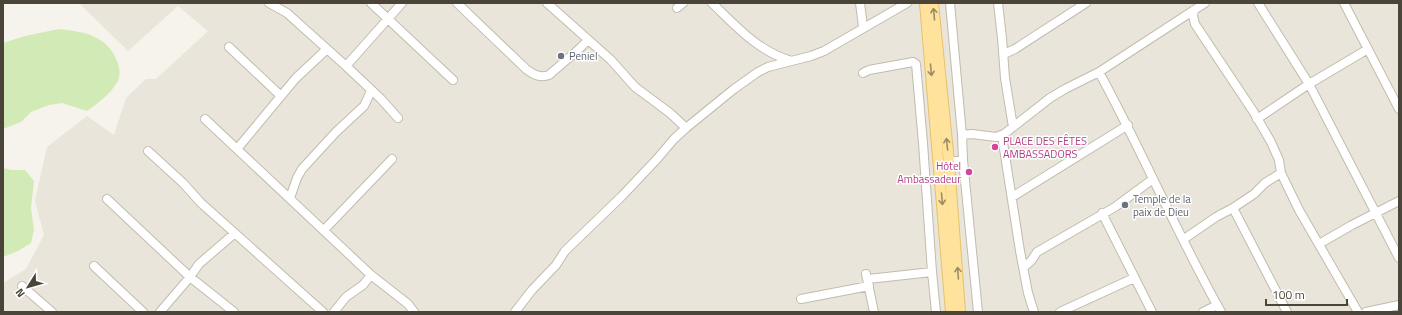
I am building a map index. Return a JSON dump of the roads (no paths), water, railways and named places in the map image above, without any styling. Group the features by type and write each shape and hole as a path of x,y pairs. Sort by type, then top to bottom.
{"main road":[{"path":"924,3 951,312"},
{"path":"933,3 949,162 960,312"}],"street":[{"path":"269,3 287,12 346,66 398,118"},
{"path":"371,3 452,80"},
{"path":"346,66 402,3"},
{"path":"457,3 526,69 538,76 549,75 588,40"},
{"path":"547,3 611,60 635,86 670,113 686,128"},
{"path":"712,3 747,36 765,50 775,56 790,61"},
{"path":"860,3 863,27"},
{"path":"515,312 532,290 556,264 565,250 622,196 674,139 734,90 758,72 768,67 811,56 824,51 863,27 907,3"},
{"path":"950,3 963,160 978,312"},
{"path":"998,3 1004,54 1005,78 1014,127"},
{"path":"1004,54 1015,49 1086,3"},
{"path":"1258,3 1310,84 1399,258"},
{"path":"1344,3 1396,98 1399,109"},
{"path":"962,135 972,134 989,137 1002,136 1050,98 1099,72 1202,4"},
{"path":"1194,10 1193,16 1195,24 1276,150 1281,174 1299,210 1358,312"},
{"path":"229,47 281,96"},
{"path":"237,149 296,78 327,49"},
{"path":"1257,119 1310,84 1368,49"},
{"path":"863,73 869,70 915,62 924,144 936,312"},
{"path":"1099,72 1128,125 1153,179 1219,309 1203,312"},
{"path":"290,198 302,169 336,132 364,106 371,91"},
{"path":"205,120 371,275 408,304 414,312"},
{"path":"1012,197 1128,125"},
{"path":"1002,136 1028,293 1034,312"},
{"path":"924,144 937,143"},
{"path":"148,151 183,183 201,203 323,312"},
{"path":"324,230 392,159"},
{"path":"949,162 963,160"},
{"path":"1184,239 1216,217 1254,194 1265,183 1281,174"},
{"path":"1024,268 1037,252 1102,213 1115,207 1153,179"},
{"path":"107,199 190,277 234,312"},
{"path":"1319,244 1399,201"},
{"path":"1233,208 1287,312"},
{"path":"1102,213 1152,312"},
{"path":"160,312 190,277 199,264 235,234"},
{"path":"94,266 143,312"},
{"path":"801,299 868,280 932,272"},
{"path":"334,312 346,297 363,285 371,275"},
{"path":"1060,312 1134,278"},
{"path":"868,280 874,312"},
{"path":"22,286 52,312"},
{"path":"1366,312 1399,305"}],"place":[{"name":"Peniel","path":"561,56"},
{"name":"PLACE DES FÊTES AMBASSADORS","path":"995,147"},
{"name":"Hôtel Ambassadeur","path":"969,172"},
{"name":"Temple de la paix de Dieu","path":"1125,205"}]}
